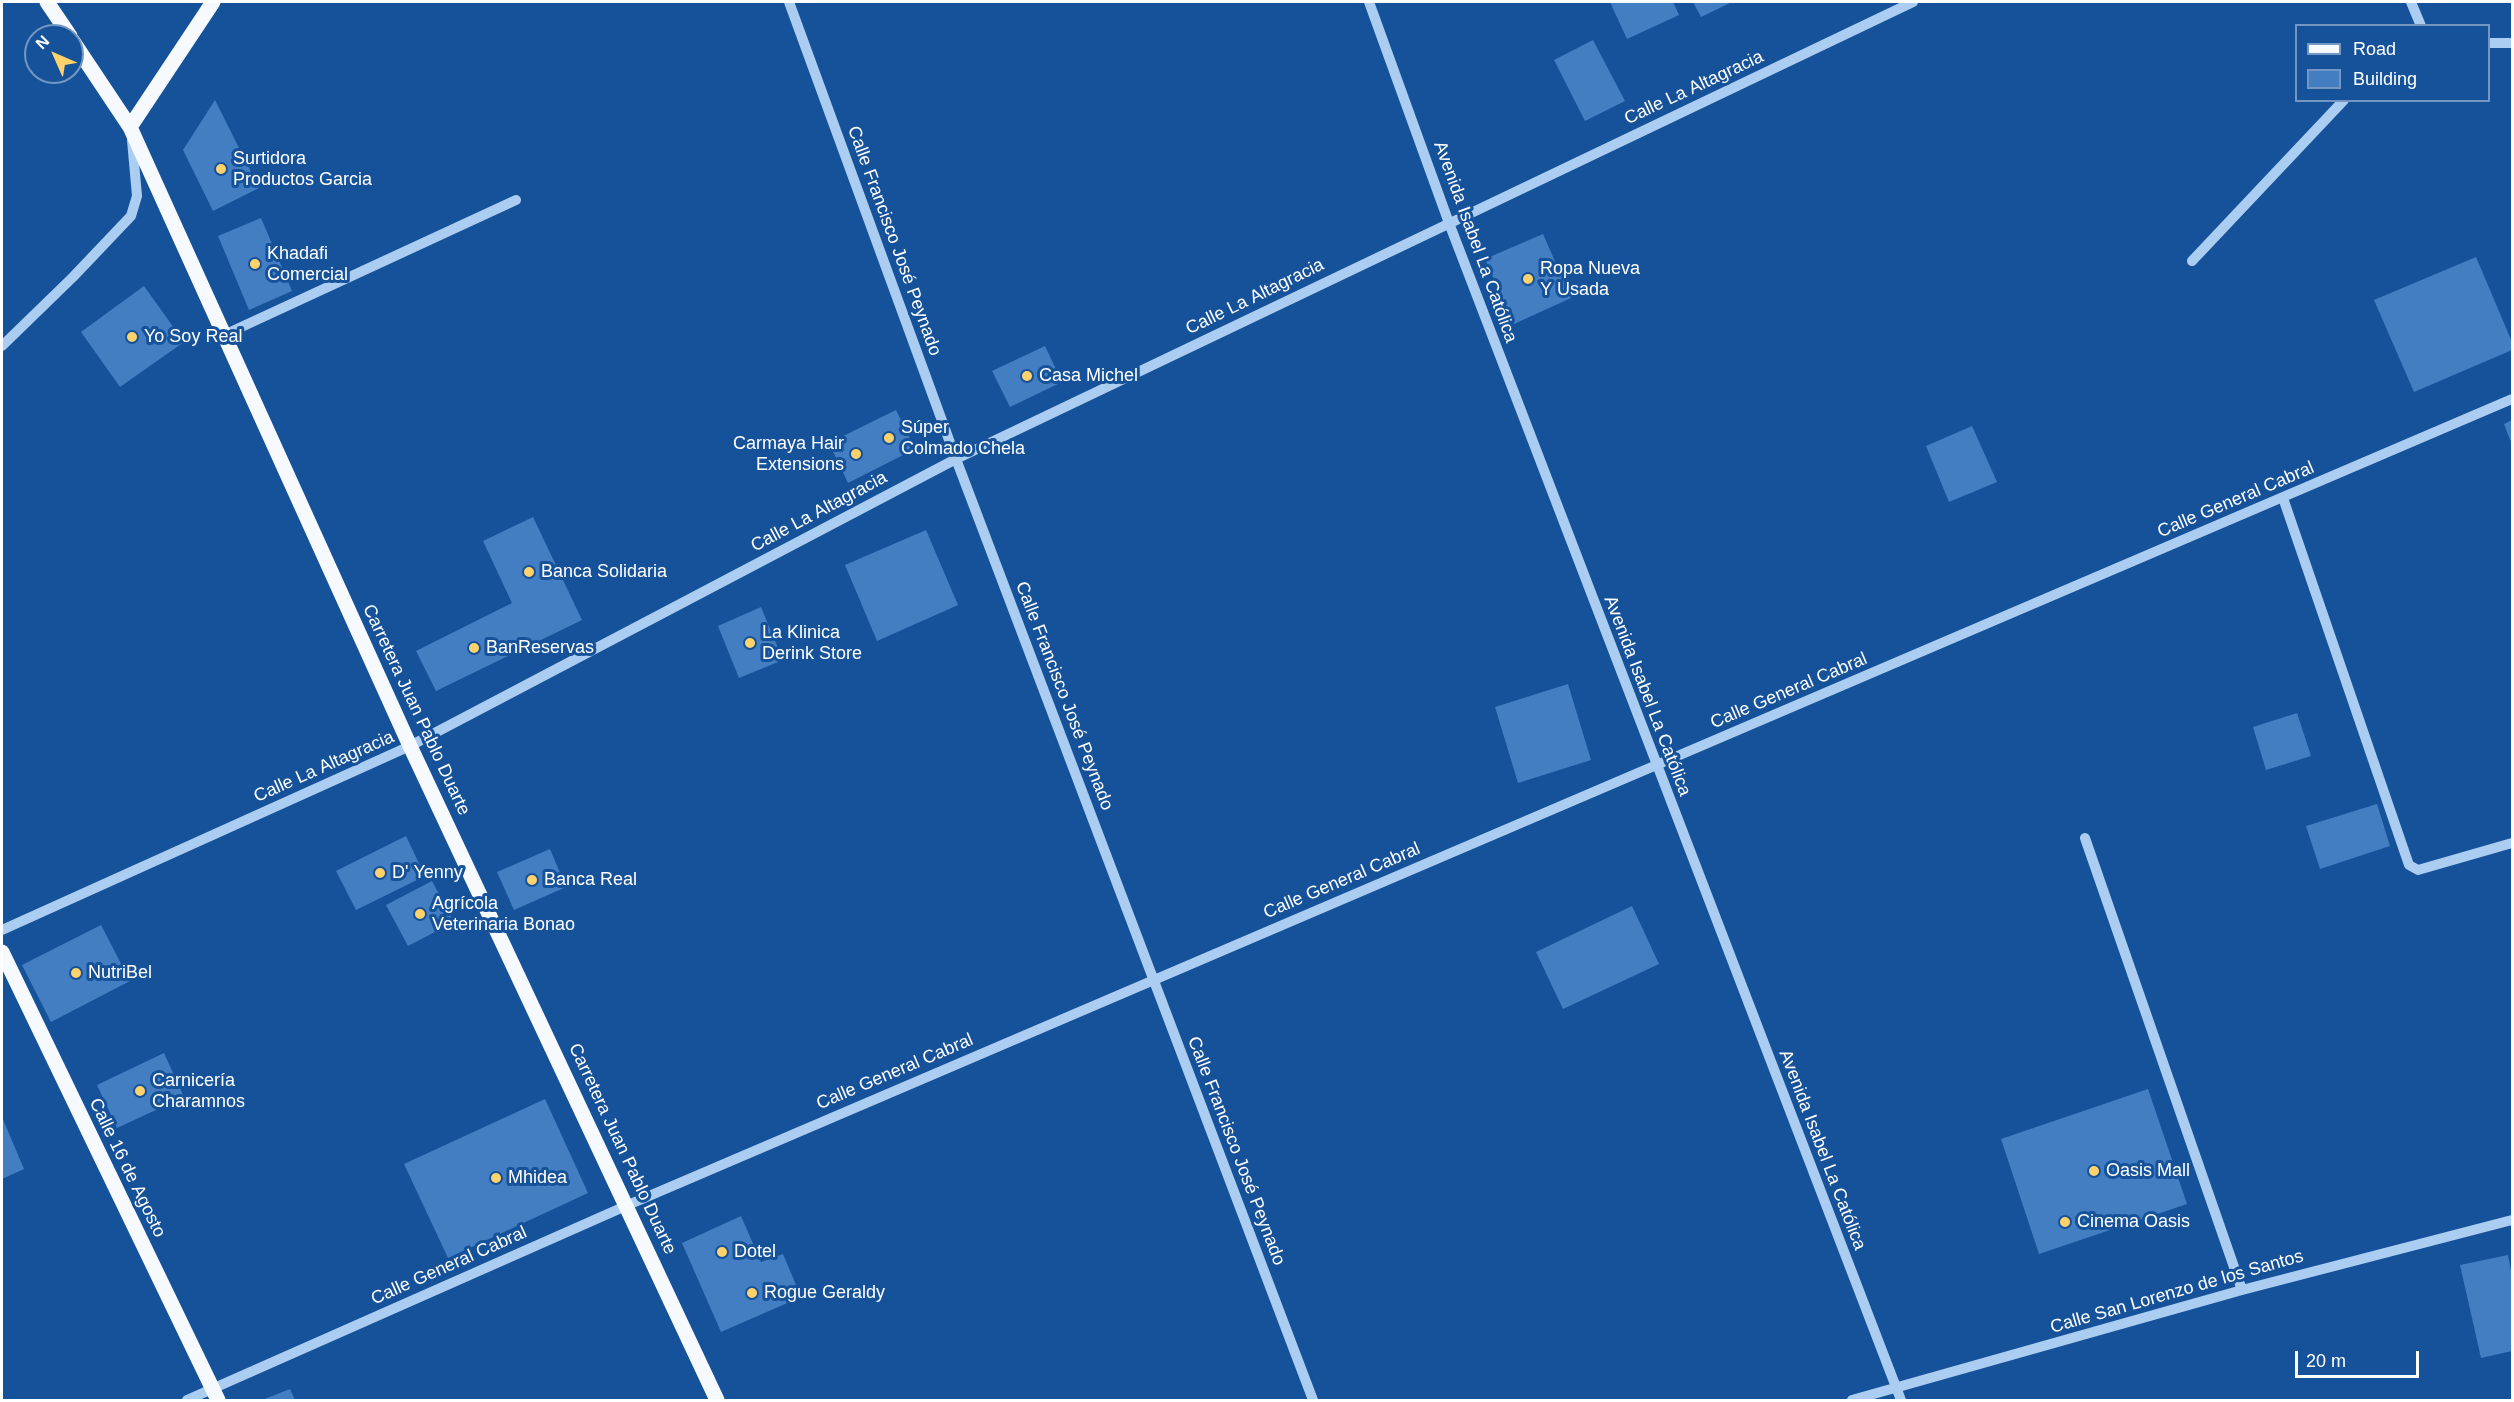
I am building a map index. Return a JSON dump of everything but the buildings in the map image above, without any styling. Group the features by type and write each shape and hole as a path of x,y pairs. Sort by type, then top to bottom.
{"main road":[{"name":"Carretera Juan Pablo Duarte","path":"47,2 62,24"},
{"path":"130,127 213,2"},
{"name":"Carretera Juan Pablo Duarte","path":"84,58 130,127 410,746 717,1401"},
{"name":"Calle 16 de Agosto","path":"2,952 215,1395"}],"street":[{"name":"Calle Francisco José Peynado","path":"789,2 956,459 1313,1401"},
{"name":"Avenida Isabel La Católica","path":"1369,2 1449,222 1655,766 1900,1401"},
{"name":"Calle La Altagracia","path":"2,930 410,746 956,459 1913,2"},
{"path":"2411,2 2420,24"},
{"path":"2490,43 2512,44"},
{"path":"2192,261 2342,102"},
{"path":"2,346 73,278 131,216 137,196 137,181 130,127"},
{"path":"224,335 516,200"},
{"name":"Calle General Cabral","path":"187,1401 215,1395 627,1205 2512,399"},
{"path":"2283,498 2409,865 2418,870 2512,843"},
{"path":"2085,838 2242,1290"},
{"name":"Calle San Lorenzo de los Santos","path":"1852,1401 2242,1290 2512,1220"}],"place":[{"name":"Surtidora Productos Garcia","path":"221,169"},
{"name":"Khadafi Comercial","path":"255,264"},
{"name":"Ropa Nueva Y Usada","path":"1528,279"},
{"name":"Yo Soy Real","path":"132,337"},
{"name":"Casa Michel","path":"1027,376"},
{"name":"Súper Colmado Chela","path":"889,438"},
{"name":"Carmaya Hair Extensions","path":"856,454"},
{"name":"Banca Solidaria","path":"529,572"},
{"name":"La Klinica Derink Store","path":"750,643"},
{"name":"BanReservas","path":"474,648"},
{"name":"D' Yenny","path":"380,873"},
{"name":"Banca Real","path":"532,880"},
{"name":"Agrícola Veterinaria Bonao","path":"420,914"},
{"name":"NutriBel","path":"76,973"},
{"name":"Carnicería Charamnos","path":"140,1091"},
{"name":"Oasis Mall","path":"2094,1171"},
{"name":"Mhidea","path":"496,1178"},
{"name":"Cinema Oasis","path":"2065,1222"},
{"name":"Dotel","path":"722,1252"},
{"name":"Rogue Geraldy","path":"752,1293"}]}
